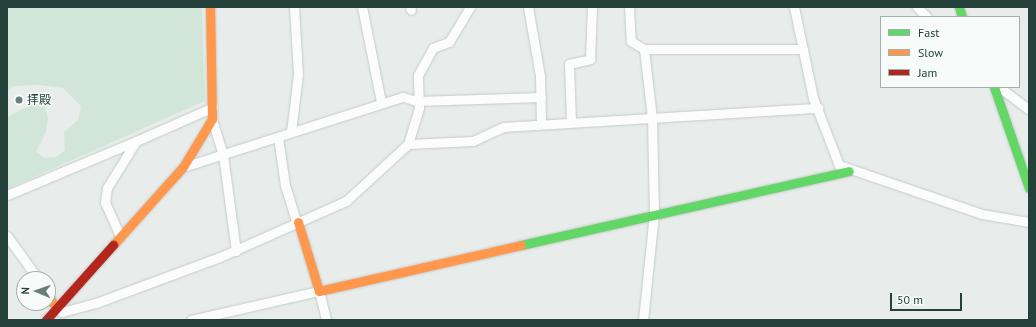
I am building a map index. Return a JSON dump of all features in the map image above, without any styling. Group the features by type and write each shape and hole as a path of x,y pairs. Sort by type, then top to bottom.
{"street":[{"path":"210,7 213,107 212,119 223,155 236,251"},
{"path":"291,132 298,74 294,7"},
{"path":"362,7 381,102"},
{"path":"212,119 183,167 56,308 62,312 96,303 236,251 346,201 408,144 417,101 418,75 433,48 449,42 470,7"},
{"path":"528,7 541,97 541,124"},
{"path":"570,122 569,64 590,59 592,7"},
{"path":"629,7 631,41 644,50 803,49"},
{"path":"794,7 818,108 839,166 849,171 982,214 1029,222"},
{"path":"917,7 926,16"},
{"path":"643,320 654,214 652,118 644,50"},
{"path":"994,88 1029,188"},
{"path":"999,88 1029,110"},
{"path":"183,167 381,102 403,97 417,101 541,97"},
{"path":"7,195 213,107"},
{"path":"408,144 474,141 503,127 818,108"},
{"path":"278,137 285,185 319,291 326,320"},
{"path":"120,236 105,202 107,188 136,141"},
{"path":"191,320 849,171"},
{"path":"7,236 32,271"},
{"path":"46,320 54,311"}],"green space":[{"path":"7,7 202,7 205,101 7,189 7,117 40,100 44,102 48,118 46,132 36,152 45,158 56,157 65,150 64,132 78,120 81,106 63,88 39,85 14,86 7,90"}],"traffic: fast":[{"path":"959,7 962,16"},
{"path":"994,88 1029,188"},
{"path":"521,245 849,171"}],"traffic: slow":[{"path":"113,245 183,167 212,119 210,7"},
{"path":"298,222 319,291 521,245"}],"traffic: jam":[{"path":"46,320 113,245"}],"place":[{"name":"拝殿","path":"19,100"}]}
